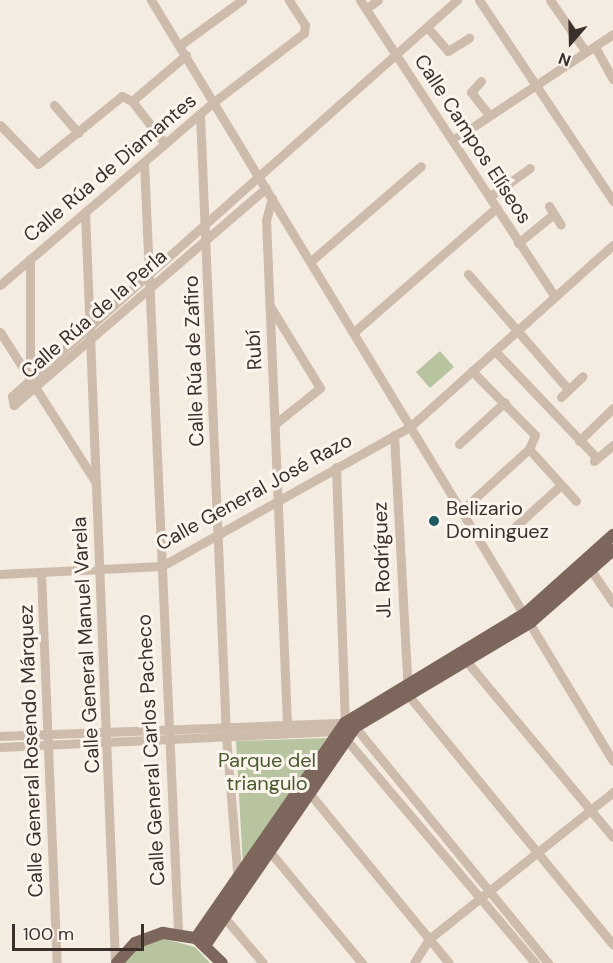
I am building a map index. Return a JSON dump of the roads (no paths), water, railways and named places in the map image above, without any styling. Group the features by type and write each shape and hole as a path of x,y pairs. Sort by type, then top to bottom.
{"main road":[{"path":"529,617 613,535"},
{"path":"201,941 224,917 266,847 346,729 406,689 529,617 591,570 613,550"},
{"path":"201,941 237,879 266,847"},
{"path":"116,963 149,936 178,933 201,941 222,963"}],"street":[{"path":"151,0 215,101 529,617 613,761"},
{"path":"180,45 242,0"},
{"name":"Calle Rúa de Diamantes","path":"0,285 215,101 304,33 306,25 288,0"},
{"name":"Calle Campos Elíseos","path":"360,0 555,297"},
{"path":"366,9 378,0"},
{"name":"Calle Rúa de la Perla","path":"266,188 35,390 15,406 12,403 12,396 258,174 457,0"},
{"path":"479,0 613,201"},
{"path":"550,0 591,49 613,80"},
{"path":"427,27 448,51 469,38"},
{"path":"453,140 613,34"},
{"path":"132,101 186,55"},
{"path":"481,81 471,92 489,114"},
{"path":"0,125 38,164 122,96 132,101 165,144"},
{"path":"54,105 78,133"},
{"name":"Calle Rúa de Zafiro","path":"200,115 207,239 226,736 237,879 241,891"},
{"name":"Calle General Carlos Pacheco","path":"144,162 162,566 166,738 178,933"},
{"path":"311,261 421,166"},
{"path":"489,197 530,168"},
{"name":"Rubí","path":"272,198 267,220 269,304 276,423 277,500 287,723"},
{"path":"354,332 496,208"},
{"path":"518,243 552,210 561,225"},
{"name":"Calle General Manuel Varela","path":"85,212 109,730 116,963"},
{"name":"Calle General José Razo","path":"0,574 162,566 411,426 613,245"},
{"path":"30,259 30,380"},
{"path":"468,274 515,333 568,389"},
{"path":"269,304 320,388 276,423"},
{"path":"0,332 96,483"},
{"path":"495,351 596,460 613,445"},
{"path":"463,509 529,449 536,435 472,371"},
{"path":"561,397 583,376"},
{"path":"459,444 505,402"},
{"path":"579,441 613,408"},
{"name":"JL Rodríguez","path":"394,435 406,689"},
{"path":"529,449 576,501"},
{"path":"336,467 346,729 535,963"},
{"path":"506,535 561,485"},
{"path":"591,570 613,603"},
{"name":"Calle General Rosendo Márquez","path":"42,573 57,963"},
{"path":"462,656 613,837"},
{"path":"406,689 613,945"},
{"path":"0,735 287,723 346,729 490,890 548,963"},
{"path":"0,747 346,729"},
{"path":"305,788 449,963"},
{"path":"414,963 429,939 613,792"},
{"path":"266,847 362,963"},
{"path":"224,917 263,963"}],"place":[{"name":"Belizario Dominguez","path":"434,521"}],"park label":[{"name":"Parque del triangulo","path":"267,772"}]}
